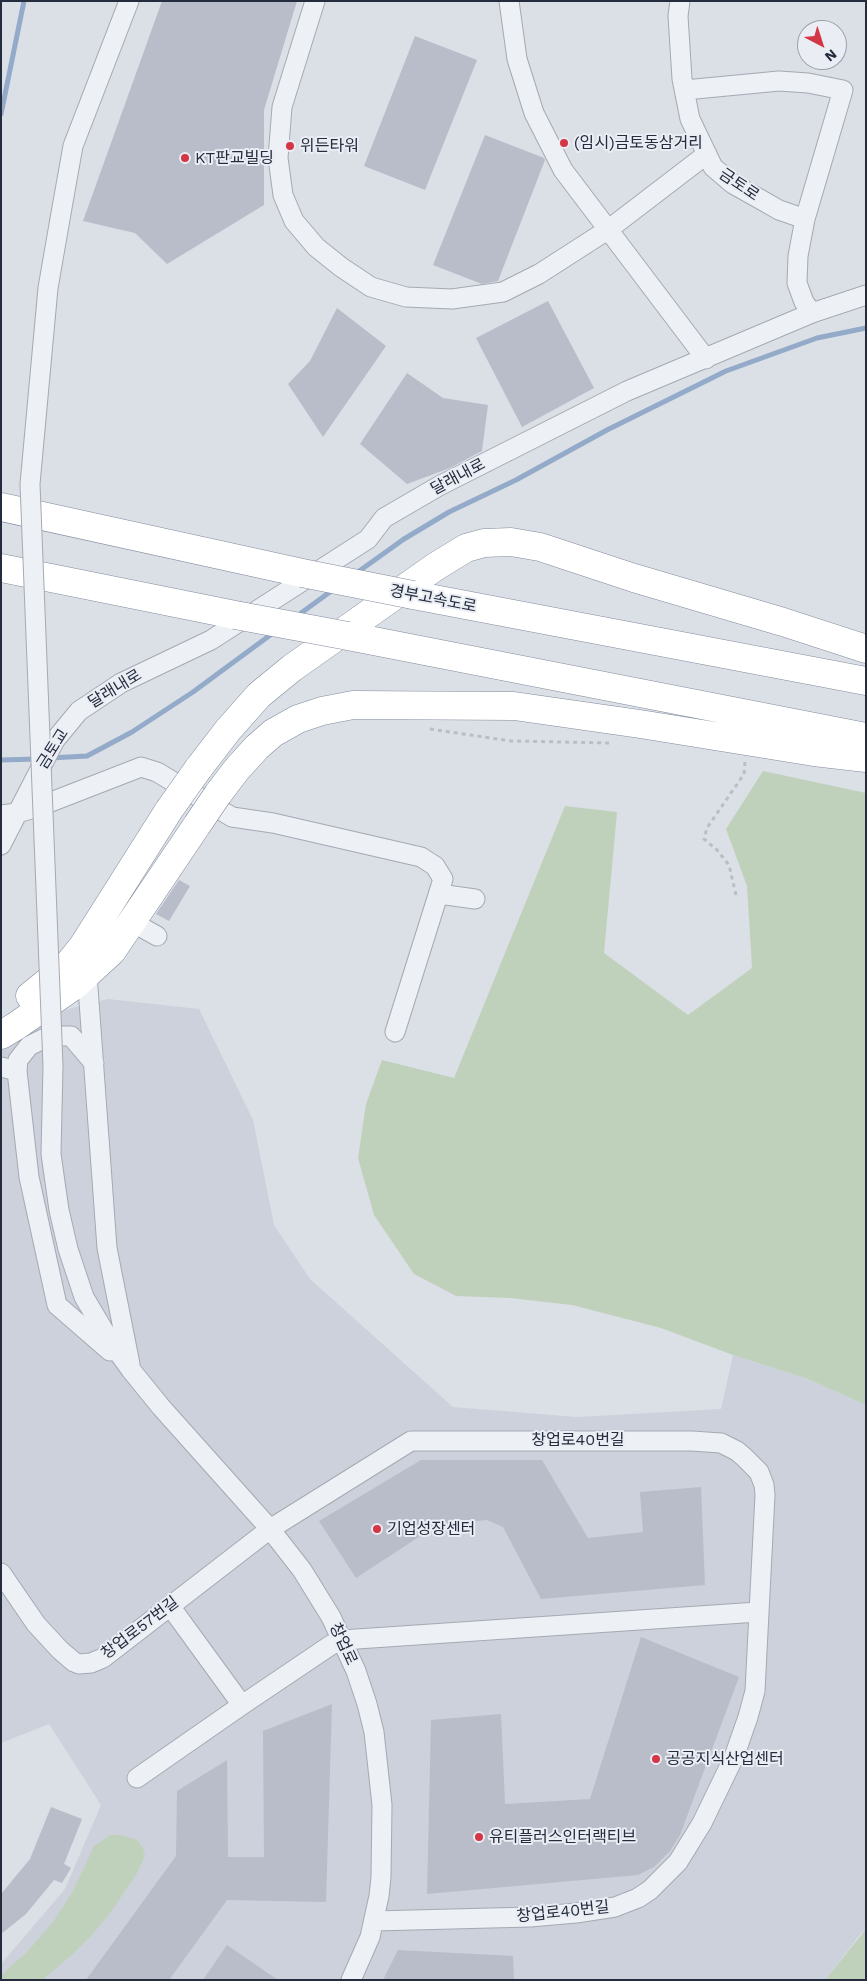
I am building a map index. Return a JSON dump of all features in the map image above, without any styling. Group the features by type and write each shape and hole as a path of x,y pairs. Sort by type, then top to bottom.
{"highway":[{"name":"경부고속도로","path":"1,507 302,574 866,681"},
{"path":"3,1021 67,966 95,927 169,810 198,769 228,730 260,695 292,668 435,567 466,548 484,543 511,542 540,547 634,578 783,622 866,649"},
{"path":"1,568 866,738"},
{"path":"3,1021 24,1021 75,985 112,950 218,794 243,762 273,733 298,719 322,711 354,705 514,706 814,752 866,758"}],"street":[{"path":"129,1 73,146 48,288 30,484 53,1066 51,1154 59,1210 68,1249 84,1297 110,1341 131,1370"},
{"path":"315,1 282,106 278,158 283,195 294,221 316,247 371,287 406,297 452,299 503,292 539,274 609,229 707,154"},
{"path":"510,1 517,59 534,112 564,170 590,208 609,229 706,359"},
{"name":"금토로","path":"680,1 678,16 685,90 690,119 713,167 734,184 779,210 805,219"},
{"path":"685,90 778,81 808,83 843,90 805,219 798,256 797,283 804,302 812,313"},
{"name":"달래내로","path":"79,711 121,682 211,640 368,539 384,518 439,486 627,390 706,359 812,313 866,296"},
{"name":"금토교","path":"9,814 29,790 55,740 79,711"},
{"path":"1,845 9,814 141,767 156,772 232,817 273,823 421,857 436,866 443,879 395,1032"},
{"path":"439,894 475,899"},
{"path":"132,922 157,936"},
{"path":"87,974 107,1248 131,1370"},
{"path":"94,1063 71,1036 49,1036 29,1046 9,1069 28,1177 57,1305 131,1370"},
{"name":"창업로","path":"131,1370 161,1408 270,1529 318,1595 356,1671 374,1732 382,1805 382,1841 381,1877 374,1921 370,1938 351,1980"},
{"name":"창업로40번길","path":"270,1529 414,1440 713,1442 729,1447 744,1457 759,1472 764,1485 765,1502 754,1691 748,1717 734,1757 702,1823 689,1847 667,1874 650,1890 633,1901 615,1907 530,1917 374,1921"},
{"name":"창업로57번길","path":"1,1574 36,1624 70,1660 79,1664 91,1663 103,1658 270,1529"},
{"path":"170,1606 242,1705"},
{"path":"137,1778 331,1645 342,1640 758,1612"}],"path":[{"path":"422,728 476,734 511,741 616,744"},
{"path":"736,895 729,865 717,850 704,839 707,828 744,774 744,758"}],"shaded area":[{"path":"108,999 199,1009 253,1120 274,1225 310,1279 453,1407 577,1417 721,1409 733,1355 808,1379 866,1405 866,1927 825,1980 1,1980 1,1964 65,1889 101,1805 49,1724 1,1743 1,1026"}],"green space":[{"path":"763,771 866,793 866,1405 808,1379 733,1355 661,1328 572,1305 510,1298 456,1296 414,1274 374,1215 358,1158 366,1104 382,1060 454,1078 565,806 617,812 604,953 688,1015 752,968 747,886 726,829"},
{"path":"110,1835 121,1835 137,1840 143,1848 145,1856 136,1875 110,1913 72,1955 42,1980 1,1980 1,1975 27,1952 53,1922 73,1891 94,1846"},
{"path":"866,1927 866,1980 825,1980 862,1934"}],"building":[{"name":"KT판교빌딩","path":"162,1 297,1 264,110 264,205 167,264 135,233 83,221"},
{"path":"415,36 477,60 425,190 364,166"},
{"path":"485,135 545,160 498,281 482,284 433,265"},
{"path":"548,301 594,388 522,427 476,338"},
{"path":"337,308 386,346 323,437 288,384 310,361"},
{"path":"407,373 443,398 488,405 482,451 450,468 407,484 360,444"},
{"path":"179,880 190,886 169,921 156,914"},
{"name":"기업성장센터","path":"421,1460 542,1460 588,1538 643,1532 640,1492 701,1487 705,1585 541,1599 503,1527 487,1520 437,1525 356,1578 319,1521"},
{"name":"공공지식산업센터","path":"641,1637 739,1677 680,1835 670,1851 654,1867 638,1875 427,1894 431,1720 501,1714 505,1804 590,1799"},
{"path":"332,1704 326,1902 227,1900 169,1980 86,1980 176,1856 177,1791 227,1760 228,1857 264,1857 263,1731"},
{"path":"51,1807 82,1819 64,1864 71,1868 62,1883 54,1880 26,1914 1,1934 1,1894 30,1859"},
{"path":"227,1945 278,1980 203,1980"},
{"path":"398,1950 513,1956 514,1980 383,1980"}],"waterway":[{"path":"1,114 24,1"},
{"path":"355,574 404,539 449,512 516,480 607,430 726,371 817,338 866,328"},
{"path":"297,616 334,589"},
{"path":"50,758 87,756 132,732 193,692 273,633"},
{"path":"1,760 36,759"}],"place":[{"name":"(임시)금토동삼거리","path":"564,143"},
{"name":"위든타워","path":"290,146"},
{"name":"KT판교빌딩","path":"185,158"},
{"name":"기업성장센터","path":"377,1529"},
{"name":"공공지식산업센터","path":"656,1759"},
{"name":"유티플러스인터랙티브","path":"479,1837"}]}
